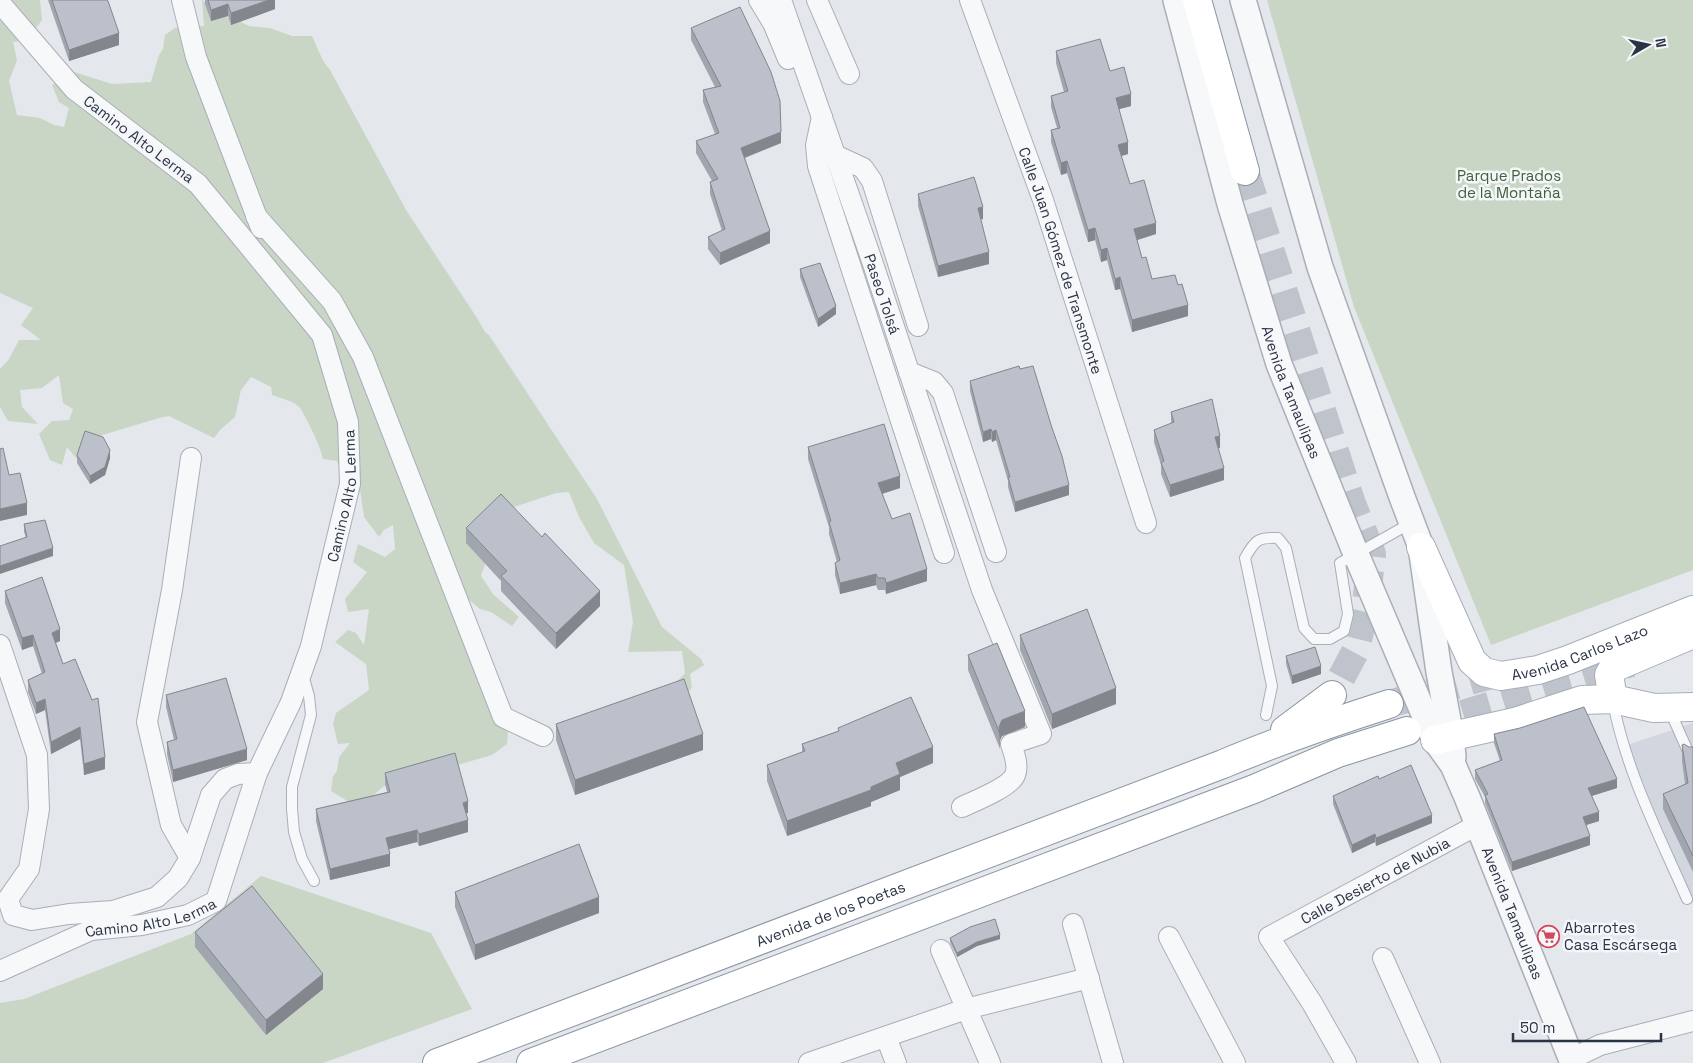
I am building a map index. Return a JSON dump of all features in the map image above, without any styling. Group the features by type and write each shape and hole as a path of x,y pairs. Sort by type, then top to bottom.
{"main road":[{"path":"1197,0 1245,171"},
{"name":"Avenida Carlos Lazo","path":"1416,534 1472,661 1484,672 1501,676 1538,670 1568,660 1693,610"},
{"path":"1612,699 1610,675 1613,668 1693,634"},
{"path":"1260,748 1332,695"},
{"path":"1443,738 1515,722 1582,700 1612,699 1654,708 1681,707"},
{"path":"1260,748 1389,704"},
{"path":"531,1063 1254,789 1338,753 1407,731"},
{"name":"Avenida de los Poetas","path":"437,1063 1223,764 1260,748"}],"street":[{"path":"182,0 196,57 286,290"},
{"path":"760,0 773,23 804,96"},
{"name":"Paseo Tolsá","path":"781,0 982,590 1041,734 1011,744 1017,765 1016,775 1009,783 962,807"},
{"path":"817,0 849,74"},
{"name":"Calle Juan Gómez de Transmonte","path":"970,0 1043,200 1146,523"},
{"name":"Avenida Tamaulipas","path":"1176,0 1230,204 1279,364 1356,554 1443,738 1479,824 1572,1061"},
{"name":"Avenida Tamaulipas","path":"1243,0 1320,268 1416,534 1439,672 1443,738"},
{"name":"Camino Alto Lerma","path":"0,3 74,89 198,184 322,335 348,422 350,484 311,646 291,702 257,773 216,901 188,915 142,925 91,930 0,971"},
{"path":"822,117 816,145 818,166 944,553"},
{"path":"835,155 863,168 872,181 918,326"},
{"path":"256,216 332,301 363,357 503,717 543,736"},
{"path":"909,372 934,382 943,393 996,552"},
{"path":"190,858 171,825 147,722 172,590 192,458"},
{"path":"0,645 37,755 39,809 29,869 8,899 13,915 32,920 69,914 114,911 157,897 178,878 190,858 211,795 225,780 238,774 257,773"},
{"name":"Calle Desierto de Nubia","path":"1346,1063 1312,1003 1269,937 1479,824"},
{"path":"1073,924 1113,1063"},
{"path":"1169,937 1235,1063"},
{"path":"941,950 990,1063"},
{"path":"1383,958 1430,1063"},
{"path":"809,1063 966,1009 1089,978"},
{"path":"1572,1061 1600,1045 1693,1020"},
{"path":"886,1037 896,1063"}],"lane":[{"path":"1266,715 1272,686 1245,558 1253,543 1264,537 1278,538 1286,548 1304,628 1314,639 1330,639 1344,631 1348,614 1340,563 1356,554 1416,534"},
{"path":"302,672 309,696 311,715 292,788 292,810 294,832 302,859 314,881"},
{"path":"1612,699 1629,766 1687,899"},
{"path":"1681,707 1690,756"}],"shaded area":[{"path":"1693,723 1693,904 1624,746"}],"green space":[{"path":"0,0 40,0 42,20 27,40 13,42 17,60 9,81 17,115 40,118 54,125 64,127 69,108 59,102 52,85 74,72 112,84 151,82 159,55 163,49 165,35 175,28 204,26 202,0 210,4 216,15 235,19 249,26 270,28 292,36 312,36 322,58 406,210 597,499 662,627 701,659 704,665 690,674 692,687 677,709 658,701 685,673 682,651 628,652 633,622 624,565 594,543 579,517 569,492 556,493 490,515 487,558 481,576 493,594 519,617 512,626 491,612 480,609 462,594 488,675 502,685 509,718 507,744 492,755 384,786 359,808 331,791 339,757 350,743 338,744 333,724 336,713 369,690 366,664 335,642 348,630 356,633 364,645 369,609 348,612 345,599 367,572 353,562 358,544 385,557 395,549 393,525 384,530 379,537 364,517 360,489 344,479 337,461 323,459 301,409 292,402 272,395 271,387 251,377 241,390 235,417 214,438 169,416 159,418 99,436 84,468 67,447 62,465 50,460 39,434 52,421 69,420 73,409 63,403 59,375 42,388 20,390 22,407 38,424 8,421 0,407 0,369 9,359 19,340 41,340 21,325 33,308 0,293"},
{"name":"Parque Prados de la Montaña","path":"1267,0 1693,0 1693,570 1491,645 1354,307"},
{"path":"261,876 431,933 472,1009 323,1063 0,1063 0,1003 24,999 191,934"}],"building":[{"path":"52,0 107,0 119,33 69,50"},
{"path":"208,0 269,0 231,13 228,4 211,10"},
{"path":"740,7 771,72 780,101 781,132 741,148 770,231 720,253 708,237 725,229 710,182 718,179 696,141 719,133 703,90 721,86 691,28"},
{"path":"1100,39 1110,71 1124,67 1131,94 1116,98 1128,142 1118,145 1130,184 1144,180 1156,223 1134,229 1142,258 1146,257 1152,279 1175,275 1178,285 1182,284 1188,305 1132,320 1120,277 1115,279 1107,248 1101,250 1095,228 1088,230 1067,161 1061,163 1051,130 1060,128 1051,96 1068,91 1056,51"},
{"path":"974,177 983,207 978,208 989,252 938,266 918,194"},
{"path":"820,263 836,306 818,319 800,269"},
{"path":"1019,366 1020,369 1033,366 1062,456 1069,485 1015,502 1008,477 1010,477 996,430 992,432 991,429 983,432 970,381"},
{"path":"1212,399 1220,436 1215,437 1224,468 1170,485 1161,463 1164,461 1154,430 1174,422 1171,412"},
{"path":"884,424 900,476 878,483 892,519 910,513 927,569 886,583 885,578 878,578 876,574 840,583 835,563 840,560 829,522 831,521 808,447"},
{"path":"85,431 103,437 110,450 105,467 90,476 77,455"},
{"path":"3,448 9,475 20,473 27,503 0,509 0,449"},
{"path":"501,494 542,537 545,533 600,591 556,633 501,576 507,571 466,528"},
{"path":"45,520 53,548 0,566 0,546 27,537 24,524"},
{"path":"42,577 60,629 52,633 63,664 75,659 92,700 98,698 105,757 84,764 80,727 51,742 45,699 36,703 28,680 45,672 33,635 22,638 5,591"},
{"path":"1087,609 1116,688 1052,714 1020,635"},
{"path":"997,643 1025,711 1002,720 999,727 1000,734 968,655"},
{"path":"1315,647 1321,666 1292,676 1286,656"},
{"path":"226,678 247,749 173,770 167,742 177,739 166,695"},
{"path":"684,679 703,734 575,780 556,724"},
{"path":"911,697 933,747 896,763 900,774 871,787 871,790 787,821 767,765 805,751 802,744 839,731 838,728"},
{"path":"1584,707 1617,779 1588,788 1599,812 1583,817 1590,836 1512,862 1485,795 1488,794 1475,770 1502,760 1494,734 1520,728"},
{"path":"1682,745 1693,747 1693,856 1663,794 1688,783"},
{"path":"455,753 468,801 463,803 468,820 419,834 417,830 386,838 390,854 330,869 316,809 390,792 385,773"},
{"path":"1411,765 1432,815 1376,838 1375,834 1352,845 1333,796 1378,776 1379,779"},
{"path":"579,844 599,897 475,945 455,892"},
{"path":"252,886 323,974 266,1020 195,932"},
{"path":"995,919 1000,935 977,942 957,953 950,938 970,927"}],"tunnel":[{"path":"1245,171 1351,501 1372,554 1365,611 1355,652 1332,695"},
{"path":"1423,726 1631,663"},
{"path":"1389,704 1509,670"}],"place":[{"name":"Abarrotes Casa Escársega","path":"1548,936"}]}
